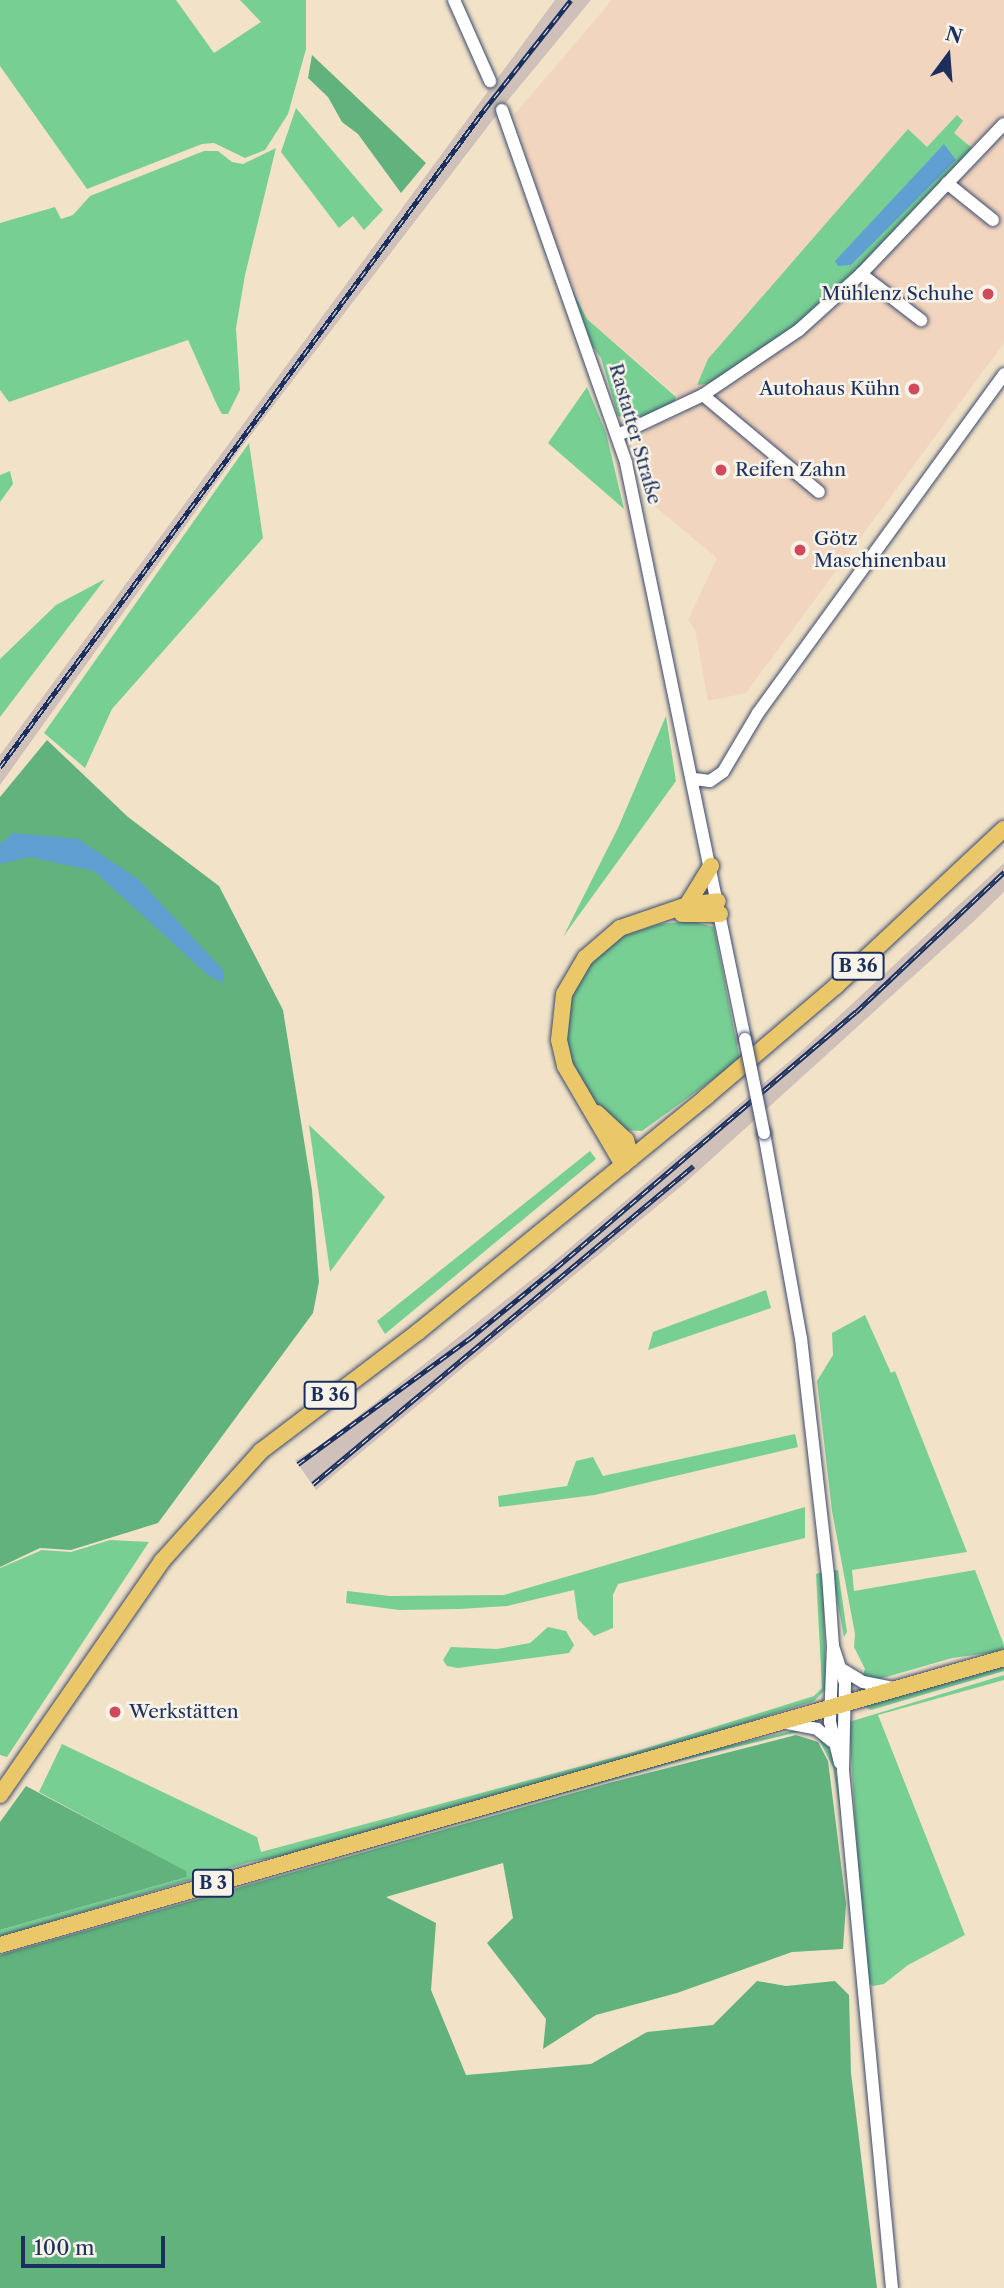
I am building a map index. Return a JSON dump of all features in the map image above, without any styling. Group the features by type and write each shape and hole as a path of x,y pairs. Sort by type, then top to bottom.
{"main road":[{"name":"B 36","path":"0,1795 169,1552 261,1451 418,1332 662,1134 836,986 1004,829"},
{"path":"687,905 711,866"},
{"path":"666,915 687,905 719,908"},
{"path":"627,1162 565,1066 559,1040 564,994 598,943 620,928 666,915 719,908"},
{"path":"589,1107 619,1131 662,1134"},
{"path":"619,1131 627,1162"},
{"name":"B 3","path":"3,1943 1004,1658"}],"street":[{"path":"454,0 491,82"},
{"name":"Rastatter Straße","path":"502,110 618,435 694,779 764,1133 800,1338 833,1646"},
{"path":"618,435 703,394 799,330 861,274 1004,124"},
{"path":"947,183 993,220"},
{"path":"861,274 921,320"},
{"path":"694,779 727,765 758,713 1004,374"},
{"path":"703,394 819,492"},
{"path":"833,1646 843,1670 832,1741 843,1770"},
{"path":"833,1646 892,2288"},
{"path":"843,1670 863,1682 895,1688"},
{"path":"778,1721 817,1729 832,1741"}],"shaded area":[{"path":"555,0 591,0 505,104 241,448 0,785 0,755"},
{"path":"612,0 1004,0 1004,343 746,693 708,701 695,630 688,620 717,558 646,499 632,447 651,428 686,413 677,396 587,319 555,244 514,115"},
{"path":"1004,863 1004,892 972,923 685,1183 316,1490 295,1460 324,1443 545,1269 798,1054"}],"green space":[{"path":"0,0 176,0 214,53 261,22 240,0 306,0 306,49 288,114 265,150 245,158 214,143 202,144 87,189 0,66"},
{"path":"312,55 426,163 401,193 358,134 342,122 328,97 308,78"},
{"path":"296,108 383,210 364,230 353,216 339,228 281,152"},
{"path":"957,115 963,121 954,133 972,148 982,140 835,294 794,329 712,383 697,385 708,359 908,129 927,147"},
{"path":"276,148 245,275 236,328 240,390 228,414 222,414 217,405 188,340 9,402 0,390 0,223 55,207 61,219 73,215 90,196 204,151 218,151 232,162 243,164"},
{"path":"572,289 587,319 676,397 674,403 636,421 618,416 601,358 591,344"},
{"path":"587,387 606,433 624,509 548,443"},
{"path":"249,443 263,538 112,709 85,768 44,733"},
{"path":"10,471 13,484 0,502 0,475"},
{"path":"105,579 0,717 0,659 56,605"},
{"path":"666,716 676,781 563,937 618,828"},
{"path":"47,740 128,817 219,886 283,1010 312,1190 319,1282 313,1313 158,1523 71,1550 40,1548 0,1567 0,797"},
{"path":"691,921 714,927 740,1060 642,1131 623,1130 602,1115 565,1053 570,995 591,959 620,937 659,924"},
{"path":"309,1125 385,1197 330,1272"},
{"path":"590,1151 596,1159 385,1334 377,1321"},
{"path":"766,1290 771,1308 648,1350 653,1332"},
{"path":"865,1315 891,1373 895,1371 967,1552 852,1570 854,1591 975,1570 1004,1645 1004,1651 952,1658 876,1680 862,1677 865,1669 854,1647 855,1634 832,1511 817,1381 833,1355 832,1333"},
{"path":"795,1434 798,1447 595,1495 499,1507 498,1496 567,1486 576,1461 593,1457 603,1476"},
{"path":"805,1507 805,1538 618,1584 613,1595 613,1628 594,1636 578,1619 574,1590 507,1606 459,1609 399,1610 346,1603 347,1591 390,1596 504,1595"},
{"path":"110,1540 149,1542 7,1757 0,1755 0,1568 42,1550 71,1552"},
{"path":"838,1570 847,1632 844,1637 832,1571"},
{"path":"823,1572 826,1689 814,1701 666,1748 299,1853 250,1862 0,1937 0,1930 187,1877 185,1871 39,1792 62,1744 257,1837 261,1852 634,1752 814,1696 822,1688 816,1574"},
{"path":"548,1627 566,1631 574,1645 569,1653 458,1668 447,1666 443,1660 451,1647 497,1649 530,1643"},
{"path":"1004,1666 1004,1671 871,1710 863,1706"},
{"path":"1004,1675 1004,1680 878,1715 965,1935 908,1965 884,1984 873,1986 865,1981 849,1722"},
{"path":"795,1730 802,1731 679,1761 238,1885 682,1757"},
{"path":"796,1735 818,1742 828,1761 846,1904 843,1949 792,1952 677,1993 596,2015 543,2049 546,2019 487,1943 513,1918 503,1863 386,1897 436,1923 431,1990 466,2075 591,2064 647,2032 713,2025 757,1981 786,1986 835,1981 849,1995 851,2073 877,2288 0,2288 0,1955 609,1783"},
{"path":"817,1736 825,1741 834,1759 848,1859 833,1767"},
{"path":"26,1786 186,1871 187,1877 0,1930 0,1822"}],"water":[{"path":"944,144 956,160 851,265 838,266 835,261"},
{"path":"13,833 78,839 138,879 224,971 224,983 209,976 94,871 30,857 0,864 0,844"}],"tunnel":[{"path":"490,81 502,110"}],"railway":[{"path":"0,767 484,110 571,0"},
{"path":"298,1464 469,1339 557,1267 856,1012 1004,872"},
{"path":"313,1484 693,1166"}],"place":[{"name":"Mühlenz Schuhe","path":"988,294"},
{"name":"Autohaus Kühn","path":"914,389"},
{"name":"Reifen Zahn","path":"721,470"},
{"name":"Götz Maschinenbau","path":"800,550"},
{"name":"Werkstätten","path":"115,1712"}]}
